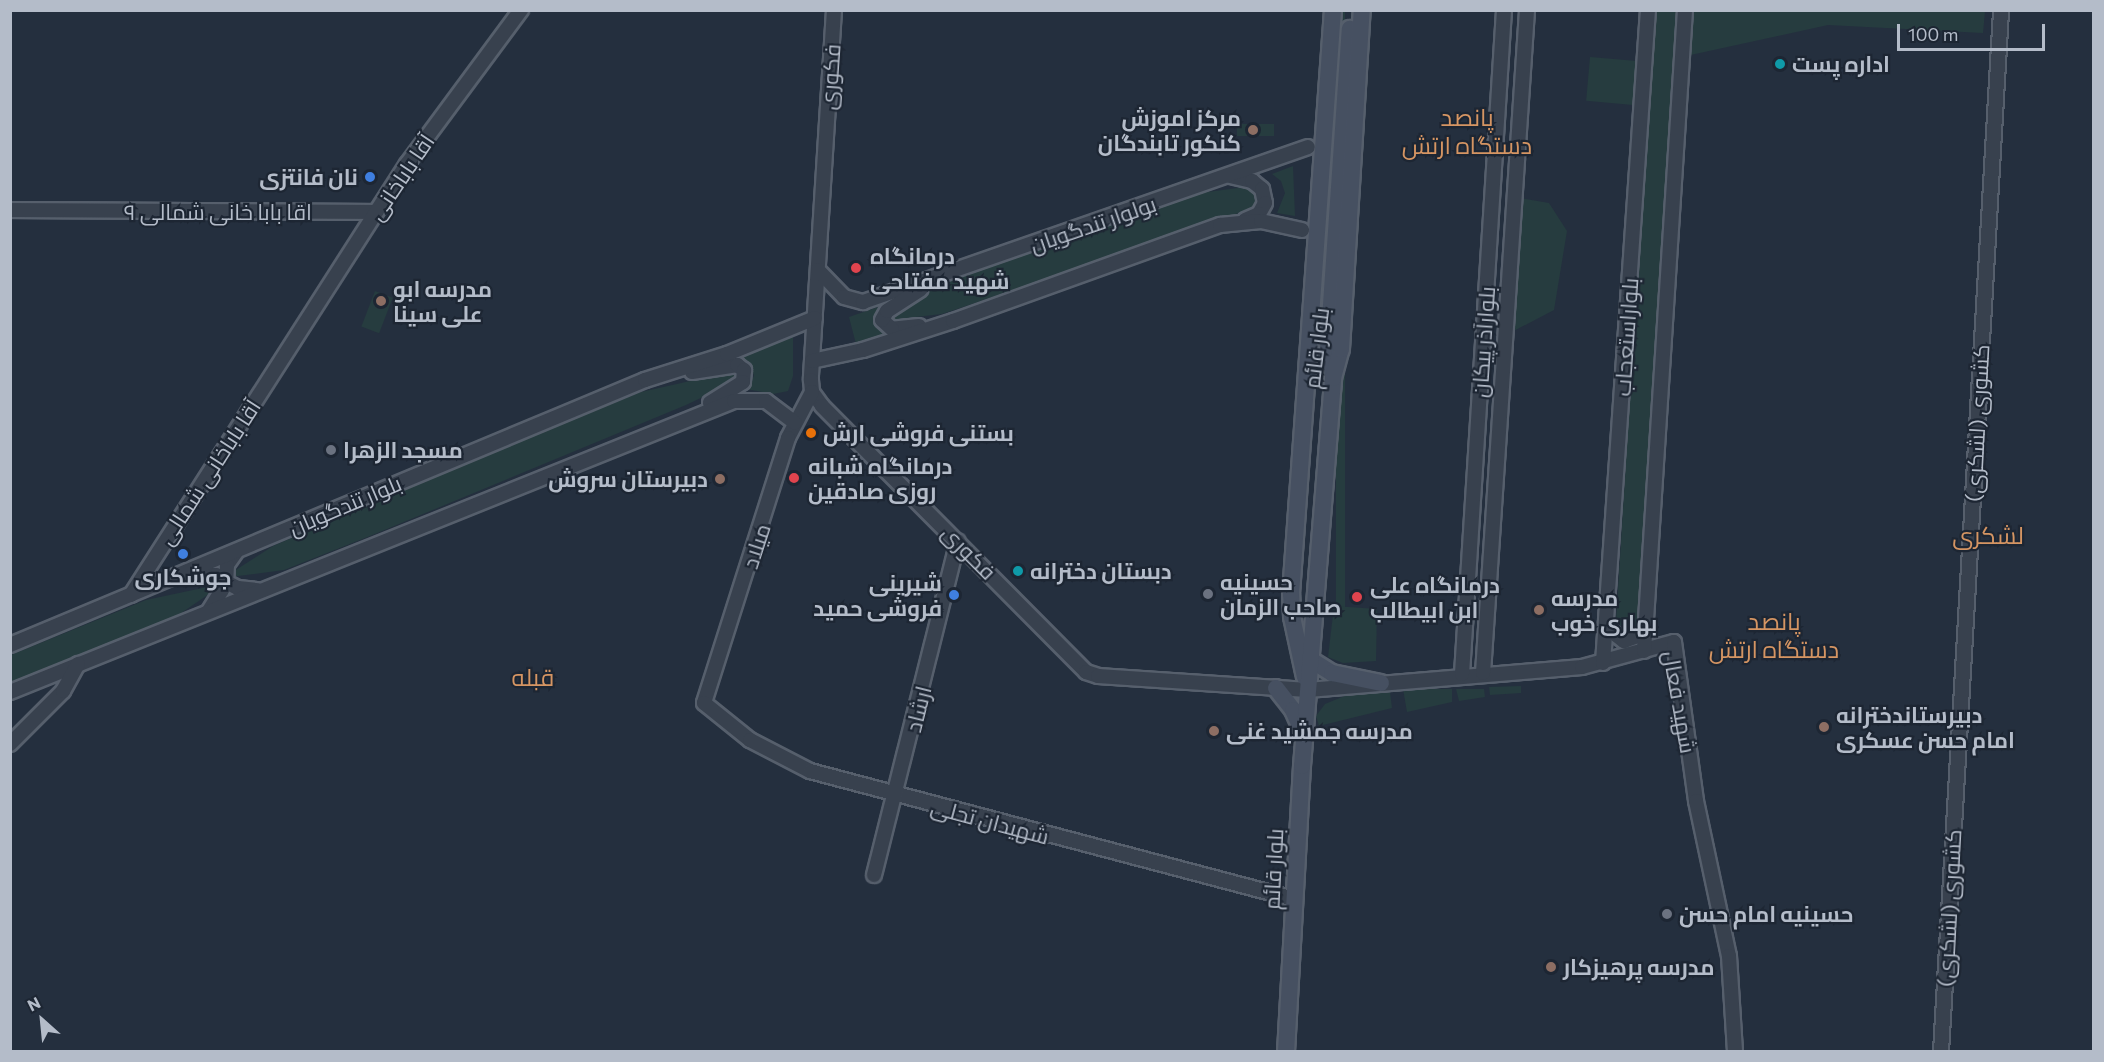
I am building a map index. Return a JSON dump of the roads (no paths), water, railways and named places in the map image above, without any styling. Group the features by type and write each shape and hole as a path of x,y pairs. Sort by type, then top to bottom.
{"main road":[{"name":"بلوار قائم","path":"1308,690 1292,617 1291,594 1333,10"},
{"path":"1333,378 1328,349 1351,10"},
{"name":"بلوار قائم","path":"1286,1052 1308,690 1333,378 1341,349 1362,10"},
{"path":"1311,660 1332,673 1381,683"},
{"path":"1276,688 1293,710 1305,736"}],"street":[{"name":"آقا باباخانی","path":"290,350 411,158 521,10"},
{"name":"فکوری","path":"834,10 812,392 1086,672 1161,682 1308,690"},
{"name":"بلوارآذر پیکان","path":"1462,674 1504,10"},
{"name":"بلوارآذر پیکان","path":"1483,673 1527,10"},
{"name":"بلواراستعجاب","path":"1603,663 1648,10"},
{"name":"بلواراستعجاب","path":"1644,651 1685,10"},
{"name":"کشوری (لشکری)","path":"1941,1052 2001,10"},
{"path":"1499,92 1521,92"},
{"name":"بولوار تندگویان","path":"818,270 835,290 855,302 938,279 1308,147"},
{"path":"1229,176 1252,181 1262,189 1265,203 1259,214 1243,221"},
{"name":"۹ اقا بابا خانی شمالی","path":"10,210 376,212"},
{"name":"بولوار تندگویان","path":"812,361 863,350 952,321 1220,225 1243,221 1302,230"},
{"path":"938,279 887,311 883,323 895,329 952,321"},
{"path":"1486,285 1509,284"},
{"name":"بلوار تندگویان","path":"10,645 645,380 727,354 815,318"},
{"name":"آقا باباخانی شمالی","path":"130,595 176,520 290,350"},
{"path":"645,380 733,366 742,368 743,382 679,422"},
{"path":"1480,386 1502,388"},
{"name":"میلاد","path":"704,703 795,423 812,392"},
{"path":"10,692 734,400 757,398 795,423"},
{"path":"1472,513 1493,513"},
{"name":"ارشاد","path":"874,875 896,795 958,541"},
{"path":"243,548 234,553 227,565 226,582 238,588 263,590"},
{"path":"169,579 201,573 216,575 222,590 209,611"},
{"path":"1466,609 1487,608"},
{"path":"1606,627 1624,641 1646,633"},
{"name":"شهید فعال","path":"1308,690 1462,674 1603,663 1674,642 1696,801 1729,956 1735,1052"},
{"path":"10,744 63,692 78,664"},
{"name":"شهیدان تجلی","path":"704,703 750,740 810,771 1294,899"}],"place":[{"name":"اداره پست","path":"1780,64"},
{"name":"مرکز اموزش کنکور تابندگان","path":"1253,130"},
{"name":"نان فانتزی","path":"370,177"},
{"name":"درمانگاه شهید مفتاحی","path":"856,268"},
{"name":"مدرسه ابو علی سینا","path":"381,301"},
{"name":"بستنی فروشی ارش","path":"811,433"},
{"name":"مسجد الزهرا","path":"331,450"},
{"name":"درمانگاه شبانه روزی صادقین","path":"794,478"},
{"name":"دبیرستان سروش","path":"720,479"},
{"name":"جوشکاری","path":"183,554"},
{"name":"دبستان دخترانه","path":"1018,571"},
{"name":"حسینیه صاحب الزمان","path":"1208,594"},
{"name":"شیرینی فروشی حمید","path":"954,595"},
{"name":"درمانگاه علی ابن ابیطالب","path":"1357,597"},
{"name":"مدرسه بهاری خوب","path":"1539,610"},
{"name":"دبیرستاندخترانه امام حسن عسکری","path":"1824,727"},
{"name":"مدرسه جمشید غنی","path":"1214,731"},
{"name":"حسینیه امام حسن","path":"1667,914"},
{"name":"مدرسه پرهیزکار","path":"1551,967"}],"district":[{"name":"پانصد دستگاه ارتش","path":"1467,131"},
{"name":"لشکری","path":"1988,535"},
{"name":"پانصد دستگاه ارتش","path":"1774,635"},
{"name":"قبله","path":"533,677"}]}
